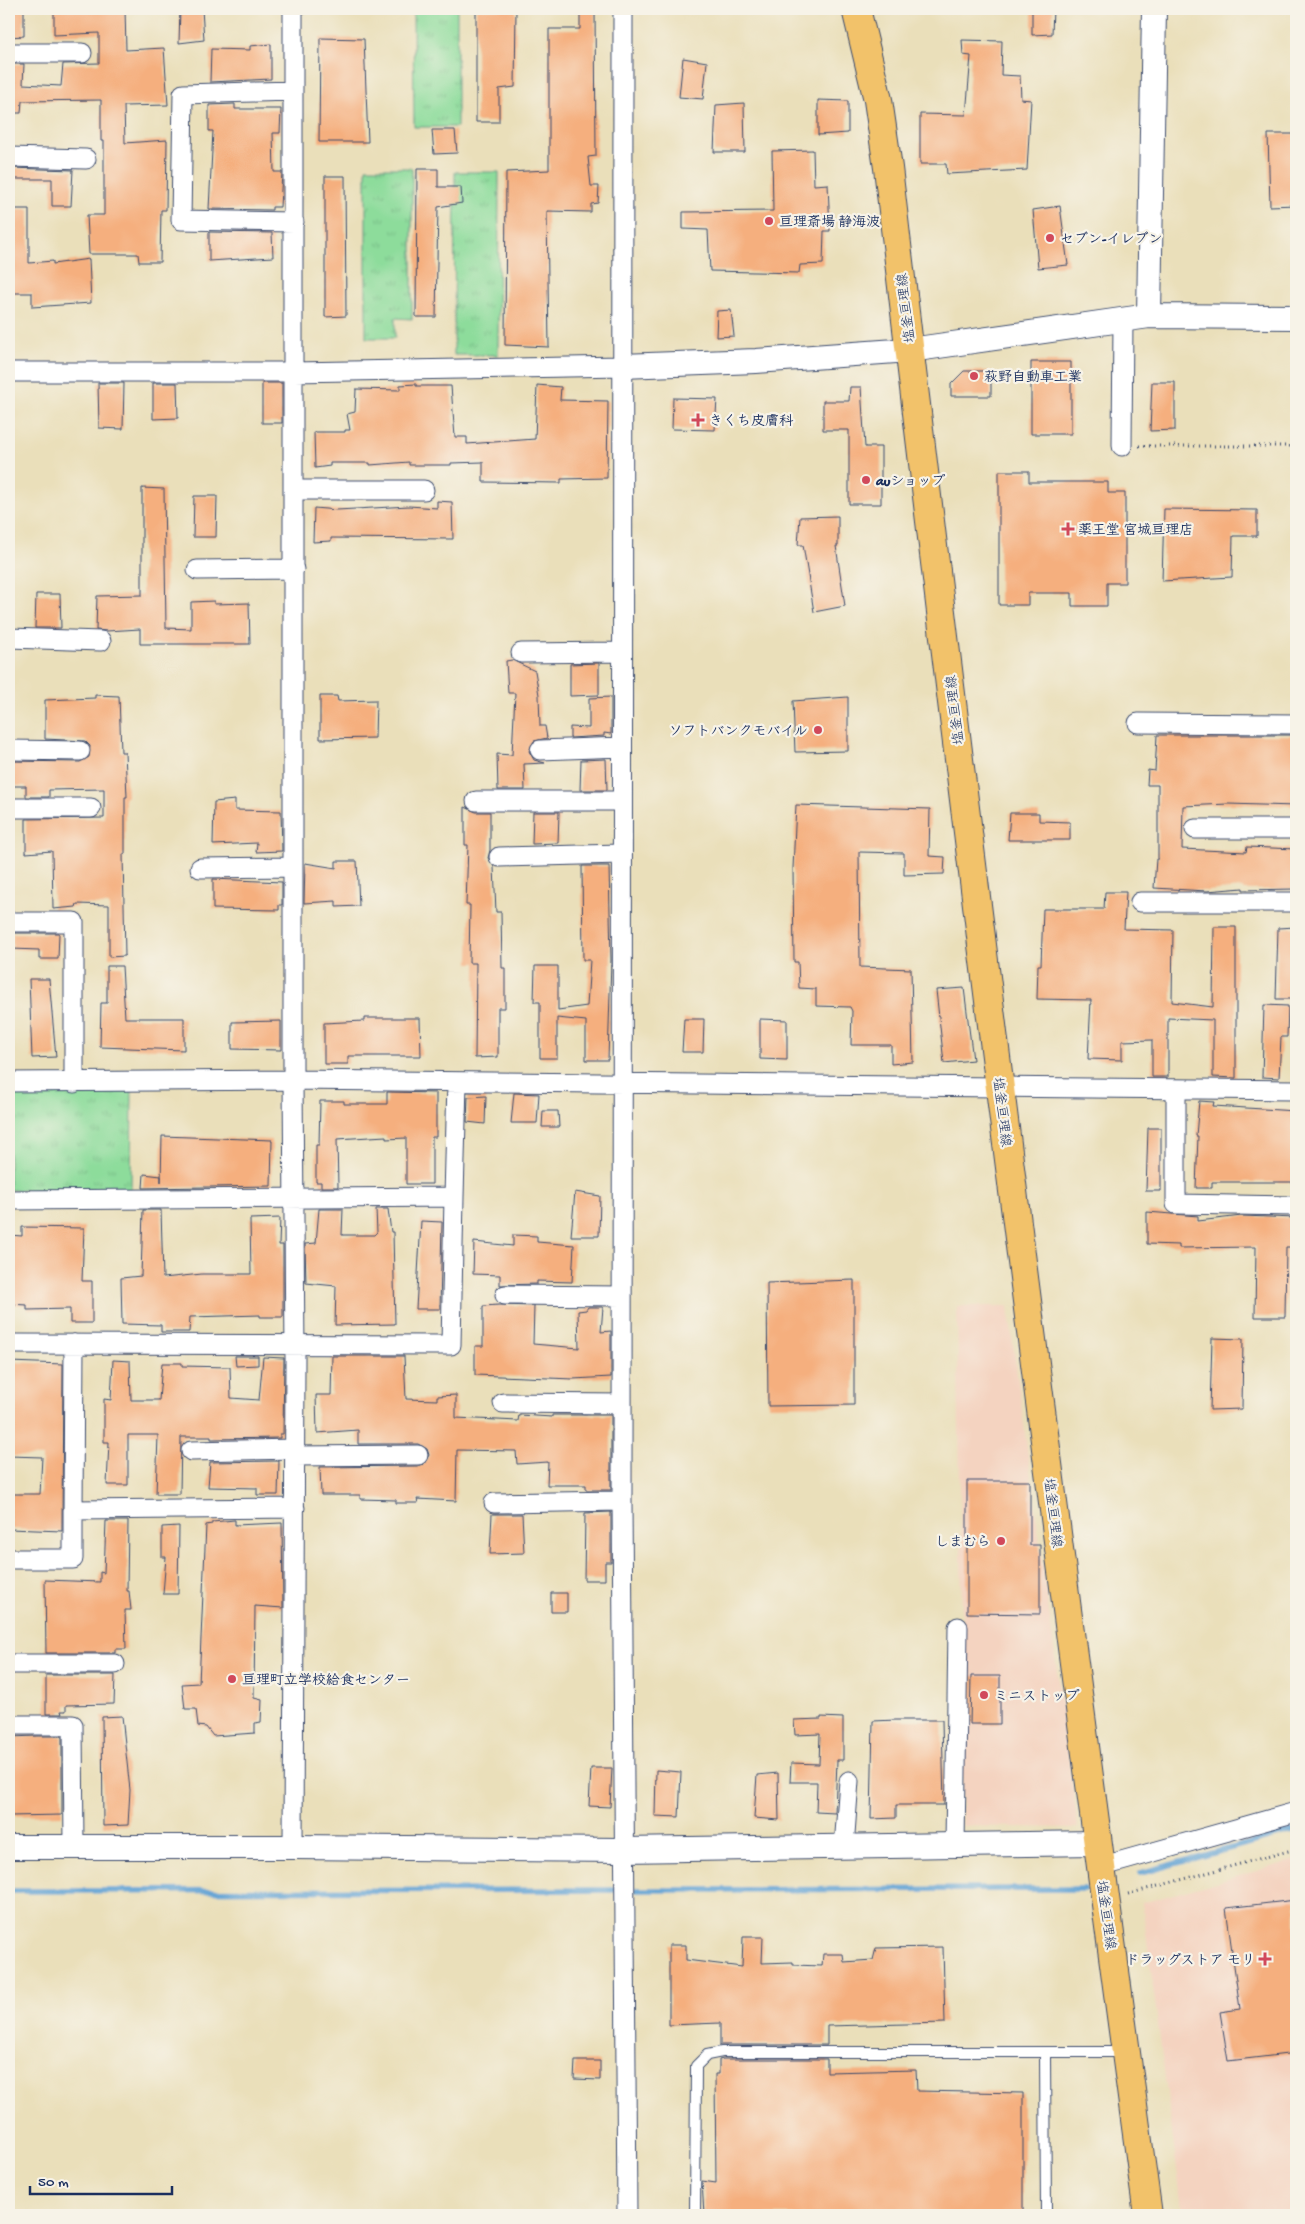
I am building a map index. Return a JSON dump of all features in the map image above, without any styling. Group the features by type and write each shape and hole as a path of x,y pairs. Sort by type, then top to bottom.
{"main road":[{"name":"塩釜亘理線","path":"856,9 878,100 888,168 1000,1089 1098,1855 1148,2215"}],"street":[{"path":"293,9 293,1080 295,1344 293,1847"},
{"path":"622,9 621,1084 623,1850 627,2215"},
{"path":"1149,316 1154,9"},
{"path":"9,53 82,53"},
{"path":"294,91 183,94 181,220 294,222"},
{"path":"9,157 86,159"},
{"path":"9,372 294,372 622,366 756,361 910,350 1149,316 1296,317"},
{"path":"1122,446 1123,320"},
{"path":"294,490 424,490"},
{"path":"197,570 294,569"},
{"path":"9,638 101,641"},
{"path":"521,653 622,652"},
{"path":"1138,723 1296,724"},
{"path":"540,750 622,747"},
{"path":"9,750 80,751"},
{"path":"476,801 622,801"},
{"path":"9,808 91,808"},
{"path":"1195,829 1296,829"},
{"path":"499,857 622,854"},
{"path":"200,868 293,868"},
{"path":"1140,902 1296,902"},
{"path":"9,922 74,922 74,1083"},
{"path":"9,1082 293,1080 1000,1089 1296,1090"},
{"path":"9,1344 451,1345 457,1082"},
{"path":"1176,1090 1176,1204 1296,1206"},
{"path":"9,1200 294,1196 454,1197"},
{"path":"505,1295 622,1296"},
{"path":"9,1559 73,1560 74,1344"},
{"path":"503,1403 622,1404"},
{"path":"191,1451 418,1455"},
{"path":"494,1504 622,1501"},
{"path":"74,1510 294,1508"},
{"path":"955,1846 958,1627"},
{"path":"9,1664 115,1664"},
{"path":"9,1724 73,1724 74,1847"},
{"path":"844,1847 849,1781"},
{"path":"9,1847 623,1850 955,1846 1098,1855 1296,1812"}],"lane":[{"path":"695,2215 696,2066 707,2055 722,2052 1126,2052"},
{"path":"1045,2052 1046,2215"}],"path":[{"path":"1122,446 1296,446"},
{"path":"1104,1900 1296,1849"}],"shaded area":[{"path":"957,1306 1008,1306 1078,1828 962,1826 962,1616"},
{"path":"1296,1860 1296,2215 1183,2215 1142,1903"}],"green space":[{"path":"413,9 457,9 457,127 414,127"},
{"path":"366,168 412,168 412,319 395,318 395,338 366,338"},
{"path":"455,172 499,172 498,355 454,355"},
{"path":"9,1089 132,1091 131,1190 9,1190"}],"building":[{"path":"9,9 24,9 24,36 9,37"},
{"path":"54,9 125,9 126,50 164,48 168,105 124,106 125,143 167,140 166,210 161,210 160,262 139,262 138,254 89,254 87,215 104,215 104,141 101,141 101,100 22,101 21,113 9,113 9,64 24,64 23,84 61,86 63,64 99,63 99,33 54,35"},
{"path":"180,9 202,9 204,40 179,43"},
{"path":"476,9 516,9 515,87 499,89 499,122 476,122"},
{"path":"580,9 595,9 596,156 588,157 591,186 599,186 598,203 591,204 591,212 547,211 549,347 505,345 506,172 549,170 549,29 580,29"},
{"path":"1032,9 1053,9 1052,34 1032,35"},
{"path":"320,38 364,39 368,142 319,142"},
{"path":"962,40 1002,41 1001,75 1020,76 1021,99 1031,100 1027,170 947,174 946,164 920,164 920,114 966,115 971,56 963,55"},
{"path":"271,44 271,79 210,82 211,49 250,50 250,46"},
{"path":"683,58 707,62 703,99 679,97"},
{"path":"818,100 848,101 848,133 818,135"},
{"path":"744,103 745,152 714,152 716,105"},
{"path":"235,104 235,109 281,109 280,133 273,133 274,172 282,172 280,207 272,207 272,210 209,209 213,131 209,131 209,105"},
{"path":"432,130 455,130 457,153 434,154"},
{"path":"1268,134 1296,134 1296,205 1270,206"},
{"name":"亘理斎場 静海波","path":"813,150 814,185 828,184 830,231 824,231 823,264 800,265 799,273 710,271 708,230 683,229 683,212 773,211 772,151"},
{"path":"9,168 73,170 71,206 52,206 52,179 9,179"},
{"path":"417,169 438,169 438,187 461,187 462,203 438,207 436,317 416,317"},
{"path":"325,176 345,176 346,316 325,317"},
{"path":"1060,206 1068,265 1038,268 1033,210"},
{"path":"9,209 29,209 29,263 53,261 53,264 89,259 91,303 32,307 32,293 9,293"},
{"path":"209,232 272,233 273,257 209,261"},
{"path":"731,310 734,336 716,337 717,311"},
{"path":"1031,362 1071,362 1071,434 1031,434"},
{"path":"964,371 991,371 991,396 951,396 951,384"},
{"path":"1152,382 1175,382 1175,430 1150,431"},
{"path":"98,383 124,383 123,429 99,428"},
{"path":"153,383 177,383 178,418 153,419"},
{"path":"262,383 282,383 282,423 262,423"},
{"path":"416,384 416,386 451,386 455,437 467,437 467,444 535,439 537,385 561,387 560,400 608,401 607,478 561,479 561,483 483,482 483,462 451,463 451,465 409,465 409,462 370,465 370,463 330,463 330,466 315,468 314,432 345,432 345,430 350,430 347,414 355,412 356,389 400,390 400,385"},
{"path":"850,387 861,387 865,447 881,447 881,504 849,504 849,430 823,430 823,401 849,401"},
{"path":"673,398 717,399 715,430 672,429"},
{"path":"999,471 1029,471 1029,482 1108,482 1108,493 1125,493 1125,583 1107,583 1107,606 1072,606 1072,593 1028,593 1028,605 999,605"},
{"path":"142,488 164,489 166,628 191,629 191,602 214,601 214,604 249,603 250,644 140,644 140,629 96,630 97,596 142,595"},
{"path":"194,496 217,496 216,537 193,537"},
{"path":"437,501 452,502 453,539 331,538 331,541 313,542 314,508 337,510 409,506 437,508"},
{"path":"1164,509 1257,510 1257,536 1233,536 1232,577 1162,581"},
{"path":"838,516 838,546 836,546 845,606 814,612 803,545 798,545 800,517"},
{"path":"36,594 60,594 61,628 35,628"},
{"path":"512,660 535,671 539,695 540,726 545,726 547,738 534,741 529,751 534,760 545,763 524,764 525,790 498,790 497,754 512,755 515,693 508,693 506,661"},
{"path":"599,663 599,695 570,696 570,664"},
{"path":"95,695 119,696 121,752 125,752 127,797 125,797 125,854 123,854 125,956 109,957 109,905 77,904 76,907 53,909 52,851 26,853 26,819 104,818 104,789 49,790 49,797 26,797 26,786 9,786 9,761 80,762 89,757 90,746 85,741 45,739 45,700 95,698"},
{"path":"320,696 337,696 338,701 376,700 375,738 320,739"},
{"path":"611,697 611,734 604,733 604,736 570,738 570,727 589,728 589,698"},
{"path":"848,697 848,751 795,752 793,701"},
{"path":"1157,735 1296,735 1296,806 1228,804 1183,806 1182,849 1246,852 1247,847 1296,849 1296,889 1243,890 1243,888 1207,891 1154,888 1156,859 1158,859 1158,785 1147,785 1148,770 1155,771"},
{"path":"606,759 607,790 580,790 581,760"},
{"path":"235,800 235,810 281,811 282,851 256,852 257,843 213,845 214,802"},
{"path":"796,805 930,809 929,856 945,857 944,874 904,875 904,853 859,852 860,967 911,969 913,1062 891,1064 891,1045 851,1045 852,1011 850,1007 816,1006 816,989 799,988 798,962 794,962 793,868"},
{"path":"465,807 476,812 490,812 490,850 488,858 494,867 496,912 501,912 502,968 505,968 505,1008 498,1008 498,1057 475,1058 476,963 469,963 470,905 466,905 468,845 465,845"},
{"path":"533,812 559,812 558,843 532,844"},
{"path":"1010,813 1039,813 1039,821 1070,822 1070,840 1008,840"},
{"path":"336,861 357,861 359,906 336,907 336,901 304,903 305,863 336,868"},
{"path":"582,866 609,866 611,960 608,1060 586,1060 586,1021 557,1018 557,1058 540,1058 540,1002 534,1002 535,966 558,966 558,1010 587,1006 590,960 583,960"},
{"path":"213,879 282,882 282,905 279,905 279,910 213,909"},
{"path":"1105,892 1126,892 1124,929 1173,930 1172,1002 1213,1007 1214,927 1236,927 1236,1078 1213,1077 1213,1020 1168,1018 1168,1077 1152,1077 1152,1040 1122,1041 1122,1060 1088,1059 1091,1000 1037,999 1038,965 1041,965 1043,909 1104,909"},
{"path":"1296,927 1296,999 1276,999 1278,928"},
{"path":"13,933 59,933 58,959 39,959 39,950 12,949"},
{"path":"107,966 122,966 125,1018 184,1018 184,1050 100,1047 101,1003 107,1003"},
{"path":"29,979 49,979 56,1057 32,1058"},
{"path":"964,988 973,1060 944,1063 936,990"},
{"path":"1264,1005 1288,1006 1287,1037 1281,1037 1279,1078 1262,1077"},
{"path":"364,1018 420,1018 421,1056 348,1056 348,1064 324,1064 324,1023 364,1021"},
{"path":"684,1019 704,1019 703,1052 682,1052"},
{"path":"760,1019 787,1020 787,1060 760,1059"},
{"path":"281,1021 281,1050 232,1049 232,1022"},
{"path":"387,1092 436,1093 436,1137 432,1137 432,1184 406,1184 406,1138 386,1139 386,1136 337,1139 338,1187 321,1187 321,1182 316,1182 316,1145 319,1145 320,1101 344,1101 344,1104 387,1104"},
{"path":"514,1093 539,1094 537,1123 511,1123"},
{"path":"486,1096 485,1124 467,1122 468,1097"},
{"path":"1199,1101 1214,1102 1213,1106 1296,1111 1296,1182 1212,1182 1212,1188 1196,1188 1198,1136 1196,1136"},
{"path":"543,1111 558,1111 559,1127 542,1127"},
{"path":"1148,1128 1161,1128 1161,1191 1146,1191"},
{"path":"162,1136 272,1140 271,1186 143,1188 144,1174 161,1176 161,1182"},
{"path":"575,1192 600,1196 599,1236 571,1236"},
{"path":"319,1209 343,1209 342,1235 374,1235 377,1232 376,1209 388,1209 391,1232 393,1232 395,1324 335,1325 336,1286 306,1283 305,1244 316,1243"},
{"path":"143,1210 161,1210 163,1278 202,1274 251,1274 250,1219 280,1218 279,1245 283,1245 283,1317 260,1317 260,1315 190,1317 189,1332 161,1332 161,1325 122,1324 121,1278 141,1276"},
{"path":"1147,1212 1198,1216 1198,1221 1242,1216 1296,1218 1296,1247 1286,1247 1285,1317 1255,1317 1256,1247 1179,1248 1179,1245 1147,1244"},
{"path":"421,1221 442,1222 440,1309 416,1309"},
{"path":"22,1227 84,1228 82,1281 92,1281 92,1323 70,1323 70,1309 27,1310 27,1305 9,1304 9,1235 22,1236"},
{"path":"513,1235 537,1236 537,1242 574,1245 572,1282 537,1281 537,1284 500,1285 500,1275 473,1274 474,1242 513,1246"},
{"path":"854,1280 854,1405 768,1406 767,1283"},
{"path":"483,1306 534,1306 533,1344 579,1348 578,1311 586,1310 588,1307 603,1307 601,1332 611,1331 611,1377 573,1379 475,1375 475,1346 483,1346"},
{"path":"1212,1338 1243,1339 1242,1409 1210,1410"},
{"path":"235,1356 258,1356 258,1365 236,1366"},
{"path":"332,1356 404,1356 406,1399 437,1400 437,1396 456,1395 456,1418 518,1421 519,1415 552,1417 552,1415 611,1415 611,1490 586,1490 586,1485 547,1485 548,1462 517,1464 516,1451 457,1450 456,1501 417,1499 418,1503 396,1503 396,1500 360,1499 360,1495 321,1495 320,1467 418,1466 424,1464 429,1455 427,1449 418,1444 358,1444 358,1430 317,1433 316,1395 331,1395"},
{"path":"263,1357 284,1358 283,1434 280,1434 280,1438 211,1439 211,1437 181,1437 180,1494 156,1494 158,1435 128,1435 128,1485 107,1485 109,1442 104,1442 104,1399 111,1400 113,1360 130,1361 131,1400 159,1400 162,1363 182,1363 182,1366 230,1367 231,1398 259,1400"},
{"path":"9,1362 63,1364 62,1531 9,1529 9,1494 40,1494 42,1457 9,1456"},
{"path":"279,1461 278,1495 257,1495 257,1488 208,1487 210,1462"},
{"path":"967,1481 1030,1481 1030,1545 1040,1545 1040,1614 967,1613"},
{"path":"611,1512 611,1562 605,1562 605,1580 584,1580 585,1513"},
{"path":"492,1514 522,1514 524,1553 490,1554"},
{"path":"235,1520 235,1525 282,1523 283,1608 255,1606 254,1698 262,1700 261,1722 255,1723 255,1733 213,1736 206,1727 198,1726 196,1709 185,1709 182,1684 199,1683 206,1525 212,1524 212,1522"},
{"path":"106,1521 128,1521 127,1591 129,1591 131,1610 125,1610 126,1649 115,1649 115,1653 46,1653 45,1580 100,1582 100,1572 104,1573"},
{"path":"179,1526 178,1594 163,1594 166,1557 162,1557 162,1527"},
{"path":"551,1593 567,1593 567,1612 551,1612"},
{"path":"46,1675 115,1675 114,1704 66,1705 66,1711 61,1711 62,1714 46,1714"},
{"path":"971,1676 1000,1676 1000,1724 970,1724"},
{"path":"122,1716 130,1790 128,1825 103,1826 102,1717"},
{"path":"821,1717 843,1718 843,1760 837,1760 835,1813 816,1812 817,1782 790,1782 791,1763 819,1764 820,1734 795,1735 794,1720 821,1719"},
{"path":"942,1720 944,1805 896,1805 896,1818 871,1819 873,1721"},
{"path":"62,1736 62,1815 9,1816 9,1737"},
{"path":"591,1768 612,1768 610,1807 589,1806"},
{"path":"656,1770 681,1772 679,1817 655,1816"},
{"path":"778,1773 779,1820 754,1818 757,1775"},
{"name":"ドラッグストア モリ","path":"1296,1900 1296,2053 1228,2061 1220,2012 1240,2009 1226,1908"},
{"path":"743,1937 763,1937 762,1963 793,1962 793,1965 822,1966 823,1954 843,1954 844,1962 873,1960 876,1948 943,1947 945,2023 827,2026 827,2045 720,2045 720,2023 669,2025 669,1945 686,1945 686,1960 742,1967"},
{"path":"827,2059 827,2072 916,2070 917,2091 1023,2093 1023,2215 704,2215 702,2181 716,2183 715,2074 719,2074 719,2060"},
{"path":"575,2061 600,2061 600,2080 574,2079"}],"waterway":[{"path":"1141,1873 1296,1830"},
{"path":"637,1890 1084,1889"},
{"path":"9,1891 613,1890"}],"place":[{"name":"亘理斎場 静海波","path":"769,221"},
{"name":"セブン-イレブン","path":"1050,238"},
{"name":"萩野自動車工業","path":"974,376"},
{"name":"きくち皮膚科","path":"698,420"},
{"name":"auショップ","path":"866,480"},
{"name":"薬王堂 宮城亘理店","path":"1068,529"},
{"name":"ソフトバンクモバイル","path":"818,730"},
{"name":"しまむら","path":"1001,1541"},
{"name":"亘理町立学校給食センター","path":"232,1679"},
{"name":"ミニストップ","path":"984,1695"},
{"name":"ドラッグストア モリ","path":"1265,1959"}]}
